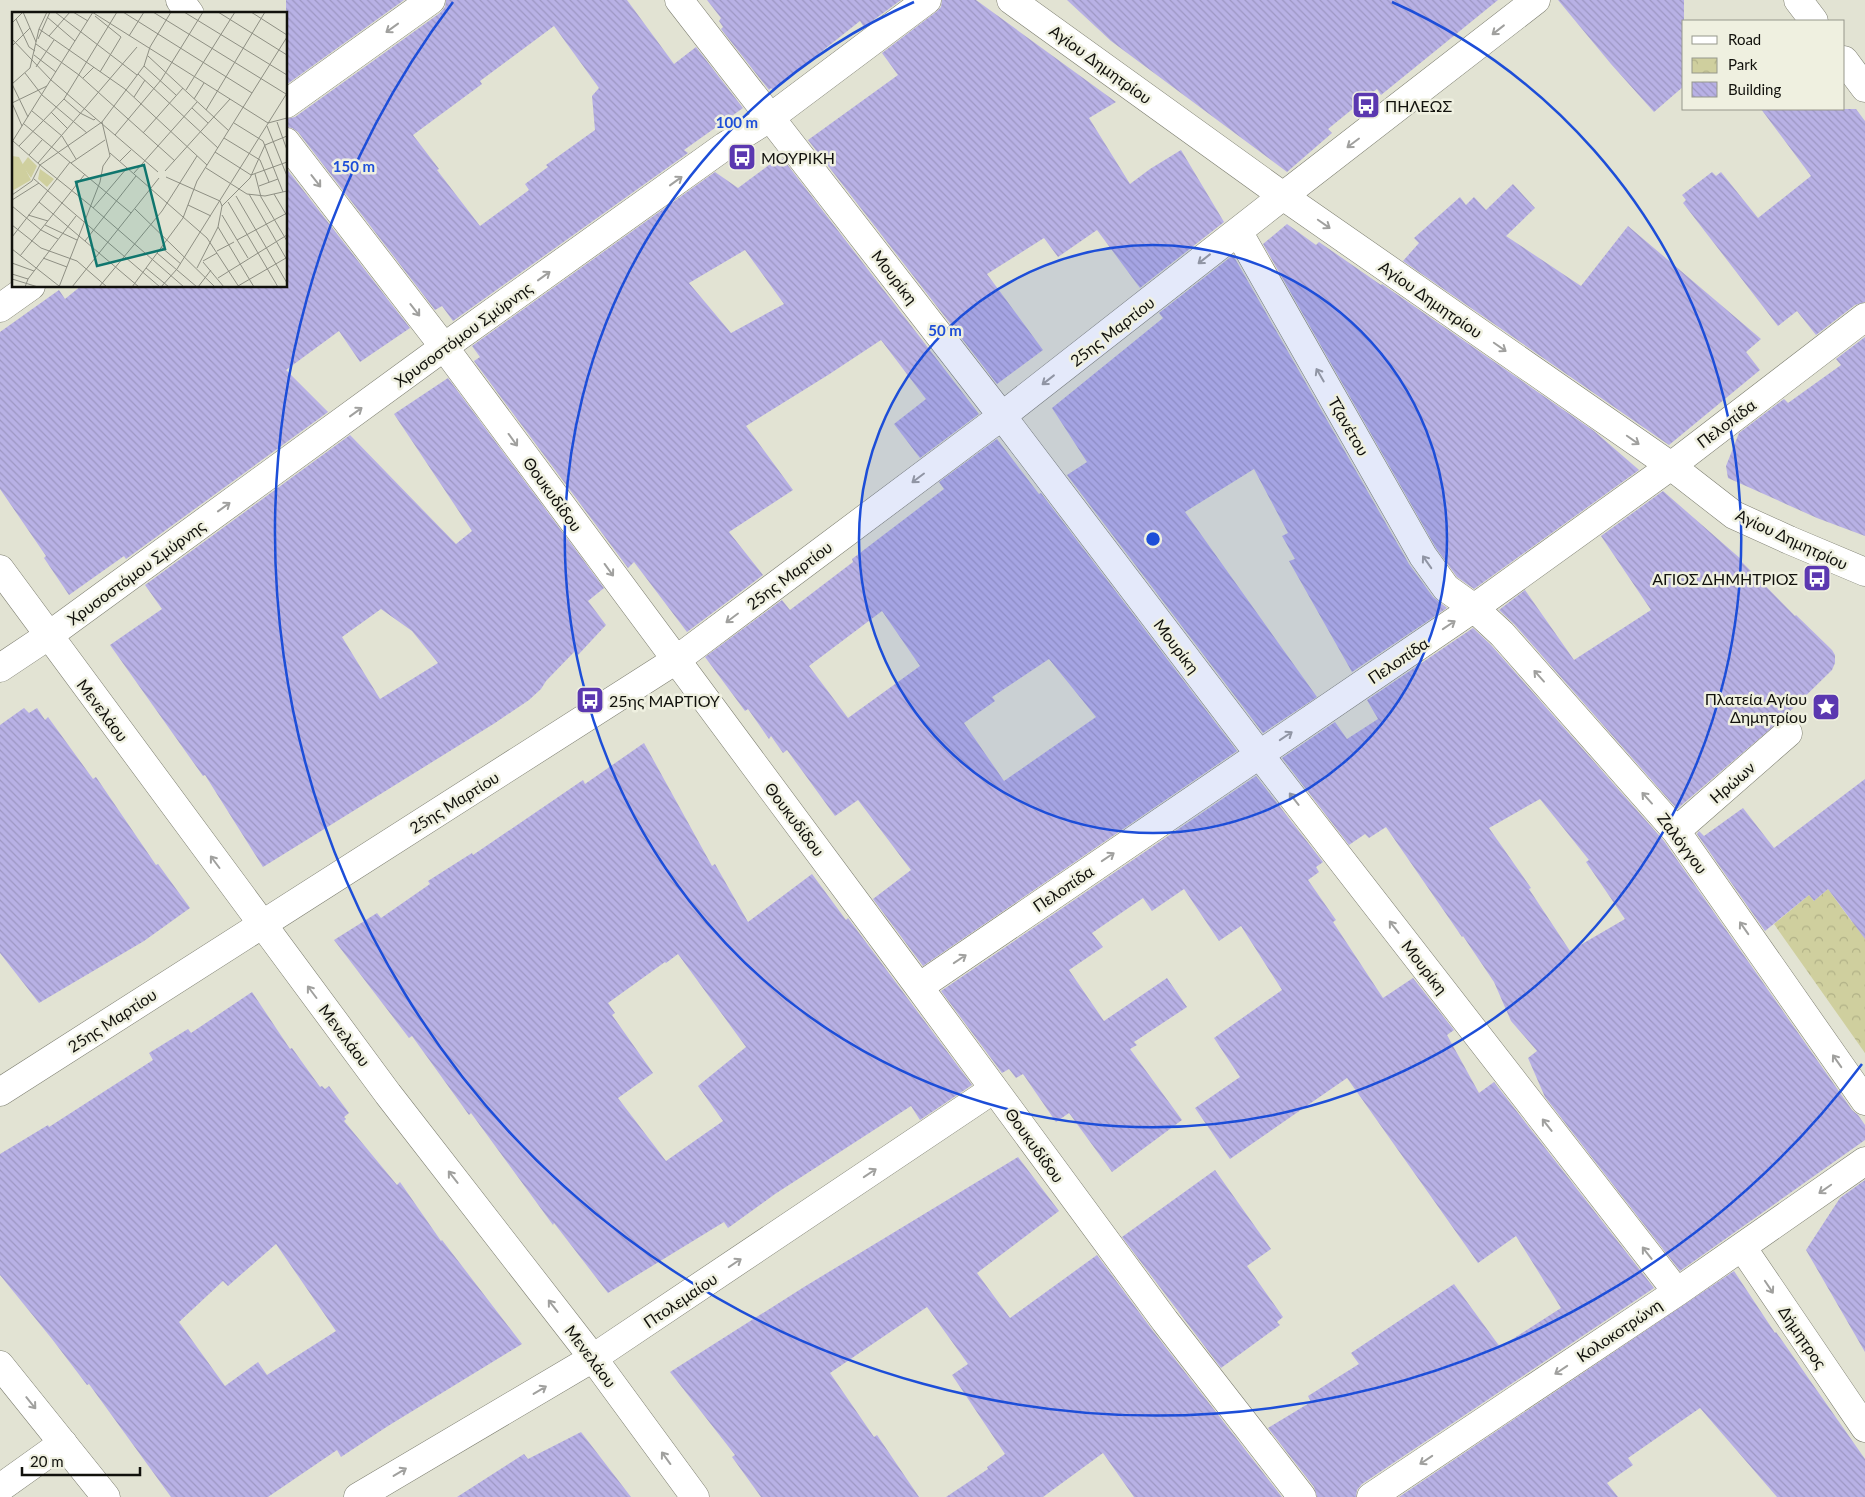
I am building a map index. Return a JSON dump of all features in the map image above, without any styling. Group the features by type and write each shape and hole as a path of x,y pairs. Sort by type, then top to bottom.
{"street":[{"path":"180,0 189,12"},
{"path":"288,103 431,0"},
{"name":"Μουρίκη","path":"679,0 1002,416 1260,754 1676,1292"},
{"name":"Χρυσοστόμου Σμύρνης","path":"0,668 48,636 444,347 725,146 771,117 927,0"},
{"name":"Αγίου Δημητρίου","path":"1011,0 1283,196 1670,466 1734,515 1865,572"},
{"name":"25ης Μαρτίου","path":"0,1092 676,660 1002,416 1536,0"},
{"path":"1798,0 1813,20"},
{"path":"1845,61 1865,88"},
{"name":"Θουκυδίδου","path":"288,145 444,347 920,987 1165,1321 1302,1497"},
{"name":"Τζανέτου","path":"1239,233 1423,556 1446,588 1474,608"},
{"path":"0,308 27,288"},
{"name":"Πελοπίδα","path":"920,987 1474,608 1670,466 1865,317"},
{"name":"Μενελάου","path":"0,569 388,1094 593,1358 695,1497"},
{"name":"Ζαλόγγου","path":"1474,608 1502,634 1676,831 1865,1101"},
{"name":"Ηρώων","path":"1676,831 1788,733"},
{"name":"Πτολεμαίου","path":"358,1497 593,1358 994,1089"},
{"name":"Κολοκοτρώνη","path":"1371,1497 1676,1292 1865,1162"},
{"name":"Δήμητρος","path":"1742,1247 1865,1428"},
{"path":"0,1366 106,1497"},
{"path":"0,1488 63,1443"}],"green space":[{"path":"1828,889 1852,922 1865,920 1865,1053 1774,924 1809,895 1814,901"}],"building":[{"path":"286,0 404,0 288,84 288,12 286,12"},
{"path":"446,0 627,0 674,64 696,47 743,108 684,150 688,153 453,321 442,306 435,310 298,132 288,127 288,119 295,117 440,13 445,7","holes":["554,26 599,88 592,96 595,130 546,165 548,167 525,184 529,190 480,226 413,135 482,84 480,81"]},
{"path":"707,0 901,0 864,27 860,21 773,90 771,88 769,90 721,29 723,27 719,21 721,18"},
{"path":"942,0 976,0 1116,102 1089,118 1130,184 1181,150 1224,222 1140,288 1097,230 1058,257 1044,238 987,274 1043,350 997,384 808,140 898,75 882,53 936,12 941,7"},
{"path":"1067,0 1498,0 1381,95 1377,89 1328,129 1332,133 1287,172 1111,41"},
{"path":"1558,0 1684,0 1684,20 1682,20 1682,88 1654,112"},
{"path":"1856,109 1865,121 1865,302 1855,305 1816,335 1797,311 1778,326 1683,203 1686,200 1682,195 1712,172 1716,176 1721,172 1758,218 1811,176 1762,110"},
{"path":"777,159 779,162 783,159 979,414 920,458 894,424 926,399 881,340 746,426 793,490 729,532 763,575 687,632 634,562 628,568 474,361 480,357 472,346 715,172 738,188","holes":["745,250 784,304 731,333 689,283"]},
{"path":"288,171 410,328 360,362 339,331 286,370 328,412 126,559 124,556 69,595 44,558 46,556 0,489 0,332 59,290 65,299 79,288 288,288"},
{"path":"1513,184 1535,208 1506,236 1581,286 1628,226 1761,339 1746,352 1760,370 1669,445 1403,261 1419,243 1414,238 1460,197 1466,205 1474,197 1486,210"},
{"path":"1287,224 1316,245 1319,242 1382,284 1594,431 1639,470 1474,589 1457,577 1436,548 1263,244"},
{"path":"1233,255 1409,564 1433,597 1447,608 1352,672 1289,561 1295,559 1282,536 1288,533 1254,469 1185,512 1317,697 1263,733 1067,475 1087,462 1052,408 1163,318 1159,313"},
{"path":"1865,337 1865,536 1817,518 1728,478 1726,466 1739,433 1784,399 1788,403 1841,365 1836,359"},
{"path":"448,378 604,588 588,601 606,625 578,655 575,651 529,700 263,867 205,775 203,776 110,645 162,609 145,585 350,435 456,544 472,531 394,414","holes":["381,609 412,631 438,663 380,699 342,637"]},
{"path":"997,439 1039,494 1041,493 1237,751 923,966 873,899 911,870 858,800 835,816 787,750 783,753 771,736 769,739 748,709 745,711 705,657 782,600 790,610 853,562 852,559 944,489 939,482","holes":["882,611 920,666 848,718 809,666","1049,659 1096,717 1004,781 964,723 995,701 992,697"]},
{"path":"1663,491 1742,560 1835,655 1835,663 1832,670 1782,719 1677,809 1514,624 1499,610 1525,590 1574,660 1651,610 1601,536"},
{"path":"1473,628 1491,645 1664,841 1852,1110 1865,1125 1865,1140 1680,1271 1545,1097 1528,1058 1537,1051 1511,1021 1494,982 1386,827 1369,838 1365,834 1349,845 1282,758 1335,722 1347,739 1378,719 1367,700","holes":["1540,799 1589,860 1586,862 1625,919 1570,951 1529,889 1531,888 1489,828"]},
{"path":"24,708 29,713 37,708 45,720 48,717 93,779 96,777 156,865 158,864 190,908 144,941 39,1003 0,953 0,725"},
{"path":"644,743 712,866 715,864 748,922 812,874 846,920 848,918 972,1085 920,1120 911,1106 775,1194 728,1228 724,1222 608,1293 554,1223 553,1225 471,1113 469,1115 412,1036 409,1038 334,940 377,913 381,918 430,884 428,881 472,853 473,855 583,780 585,784","holes":["678,954 746,1047 698,1086 723,1121 666,1161 618,1098 653,1073 612,1015 615,1013 608,1003"]},
{"path":"1256,776 1323,862 1316,867 1319,872 1308,880 1336,920 1333,922 1383,998 1413,978 1454,1030 1447,1035 1479,1093 1494,1082 1654,1288 1362,1484 1357,1490 1356,1497 1317,1497 1314,1487 1268,1428 1311,1402 1308,1396 1359,1364 1351,1353 1454,1284 1500,1347 1561,1308 1516,1236 1478,1263 1347,1078 1230,1159 1195,1108 1240,1077 1214,1038 1282,990 1241,926 1219,941 1184,889 1152,911 1143,898 1092,933 1103,947 1069,970 1104,1021 1167,978 1187,1007 1134,1042 1137,1045 1130,1049 1182,1120 1112,1172 1069,1113 1056,1122 1023,1074 1016,1078 1009,1069 1002,1073 941,991"},
{"path":"1865,779 1865,939 1828,889 1814,901 1809,895 1765,931 1697,834 1699,831 1704,836 1743,808 1774,848"},
{"path":"252,992 290,1049 292,1048 320,1087 322,1086 325,1089 329,1086 349,1113 344,1117 346,1119 344,1121 397,1185 400,1182 441,1241 522,1344 341,1457 337,1450 268,1497 171,1497 89,1384 87,1385 0,1275 0,1154 48,1125 49,1127 153,1060 149,1053 188,1029 191,1033","holes":["276,1244 336,1331 267,1375 258,1362 225,1386 179,1322 223,1281 228,1286"]},
{"path":"1018,1157 1059,1211 977,1273 1010,1318 1097,1255 1153,1331 1282,1497 1134,1497 1103,1453 1043,1497 946,1497 988,1469 987,1467 1005,1454 952,1375 968,1364 927,1307 830,1373 874,1437 877,1435 919,1497 761,1497 732,1457 735,1455 670,1372 804,1287"},
{"path":"1215,1170 1271,1249 1247,1266 1283,1317 1277,1322 1280,1325 1221,1368 1122,1237"},
{"path":"1865,1180 1865,1352 1806,1250 1840,1198"},
{"path":"1734,1271 1775,1333 1865,1459 1865,1497 1777,1497 1700,1408 1628,1458 1633,1465 1607,1483 1618,1497 1399,1497"},
{"path":"581,1432 631,1497 457,1497 524,1454 528,1459"}],"place":[{"name":"ΠΗΛΕΩΣ","path":"1366,105"},
{"name":"ΜΟΥΡΙΚΗ","path":"742,157"},
{"name":"ΑΓΙΟΣ ΔΗΜΗΤΡΙΟΣ","path":"1817,578"},
{"name":"25ης ΜΑΡΤΙΟΥ","path":"590,700"},
{"name":"Πλατεία Αγίου Δημητρίου","path":"1826,707"}]}
